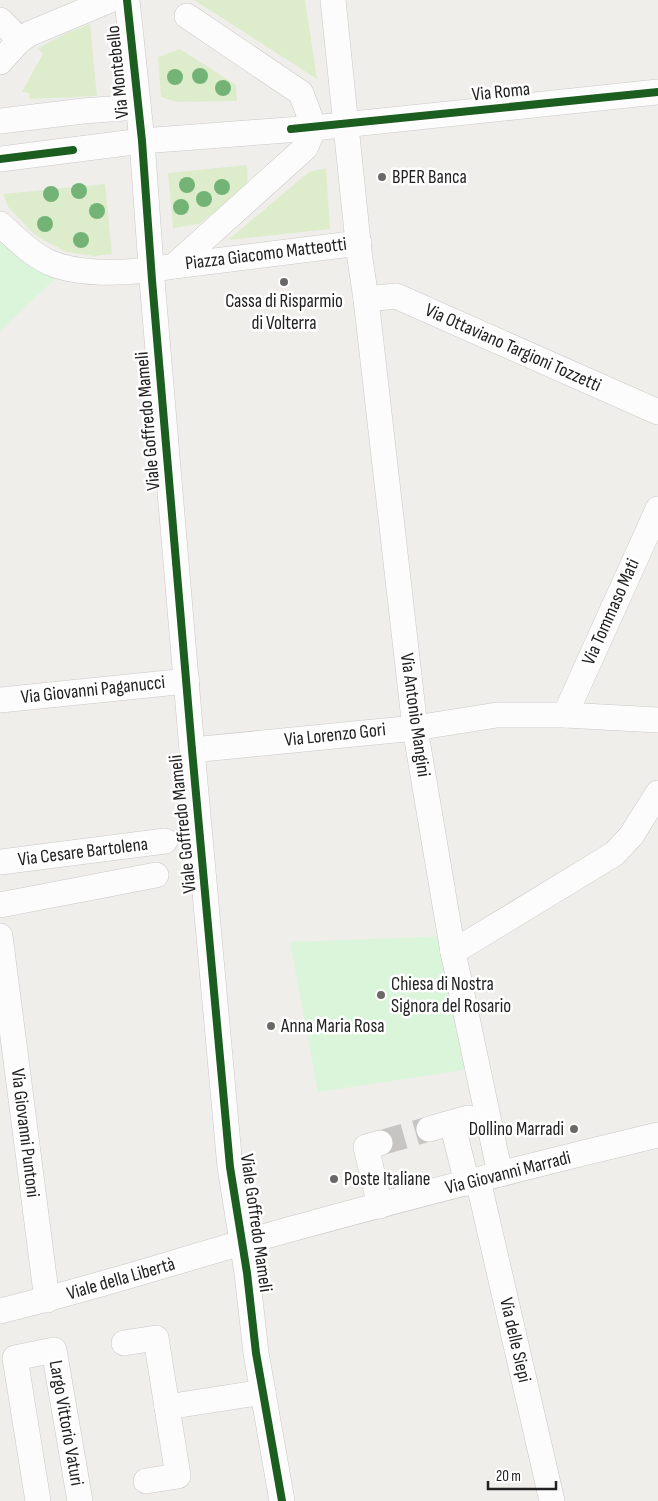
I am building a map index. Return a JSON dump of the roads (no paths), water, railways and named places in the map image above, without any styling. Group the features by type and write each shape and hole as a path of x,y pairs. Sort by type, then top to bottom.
{"street":[{"path":"0,62 18,42 41,28 110,0"},
{"name":"Via Montebello","path":"126,0 142,141"},
{"name":"Piazza Giacomo Matteotti","path":"0,224 36,254 49,262 86,270 110,272 359,247 332,1"},
{"path":"186,16 301,93 314,128"},
{"path":"0,20 13,33 18,42"},
{"name":"Via Roma","path":"347,124 658,92"},
{"path":"0,121 83,111 138,107"},
{"path":"0,159 142,141 347,124"},
{"name":"Piazza Giacomo Matteotti","path":"162,268 305,148 314,128"},
{"name":"Viale Goffredo Mameli","path":"142,141 162,268 192,750 230,1167 263,1392 282,1501"},
{"name":"Via Antonio Mangini","path":"359,247 415,728 453,952 487,1113 482,1179"},
{"name":"Via Ottaviano Targioni Tozzetti","path":"366,299 396,296 658,412"},
{"name":"Via Tommaso Mati","path":"565,715 658,509"},
{"name":"Via Giovanni Paganucci","path":"0,700 187,681"},
{"name":"Via Lorenzo Gori","path":"192,750 415,728 497,715 565,715 658,720"},
{"path":"453,952 614,854 631,836 658,793"},
{"name":"Via Cesare Bartolena","path":"0,862 165,841"},
{"name":"Via Cesare Bartolena","path":"0,905 156,875"},
{"name":"Via Giovanni Puntoni","path":"0,936 47,1300"},
{"path":"429,1129 487,1113"},
{"path":"452,1123 482,1179"},
{"name":"Via Giovanni Marradi","path":"242,1243 482,1179 658,1135"},
{"path":"380,1143 366,1147 380,1206"},
{"name":"Via delle Siepi","path":"482,1179 552,1501"},
{"name":"Viale della Libertà","path":"0,1311 47,1300 242,1243"},
{"path":"124,1343 156,1338 178,1476 146,1481"},
{"name":"Largo Vittorio Vaturi","path":"38,1501 14,1358 54,1350 80,1501"},
{"path":"167,1407 263,1392"}],"tunnel":[{"path":"380,1143 429,1129"}],"place":[{"name":"BPER Banca","path":"382,177"},
{"name":"Cassa di Risparmio di Volterra","path":"284,282"},
{"name":"Chiesa di Nostra Signora del Rosario","path":"381,995"},
{"name":"Anna Maria Rosa","path":"271,1026"},
{"name":"Dollino Marradi","path":"574,1129"},
{"name":"Poste Italiane","path":"334,1179"}]}
